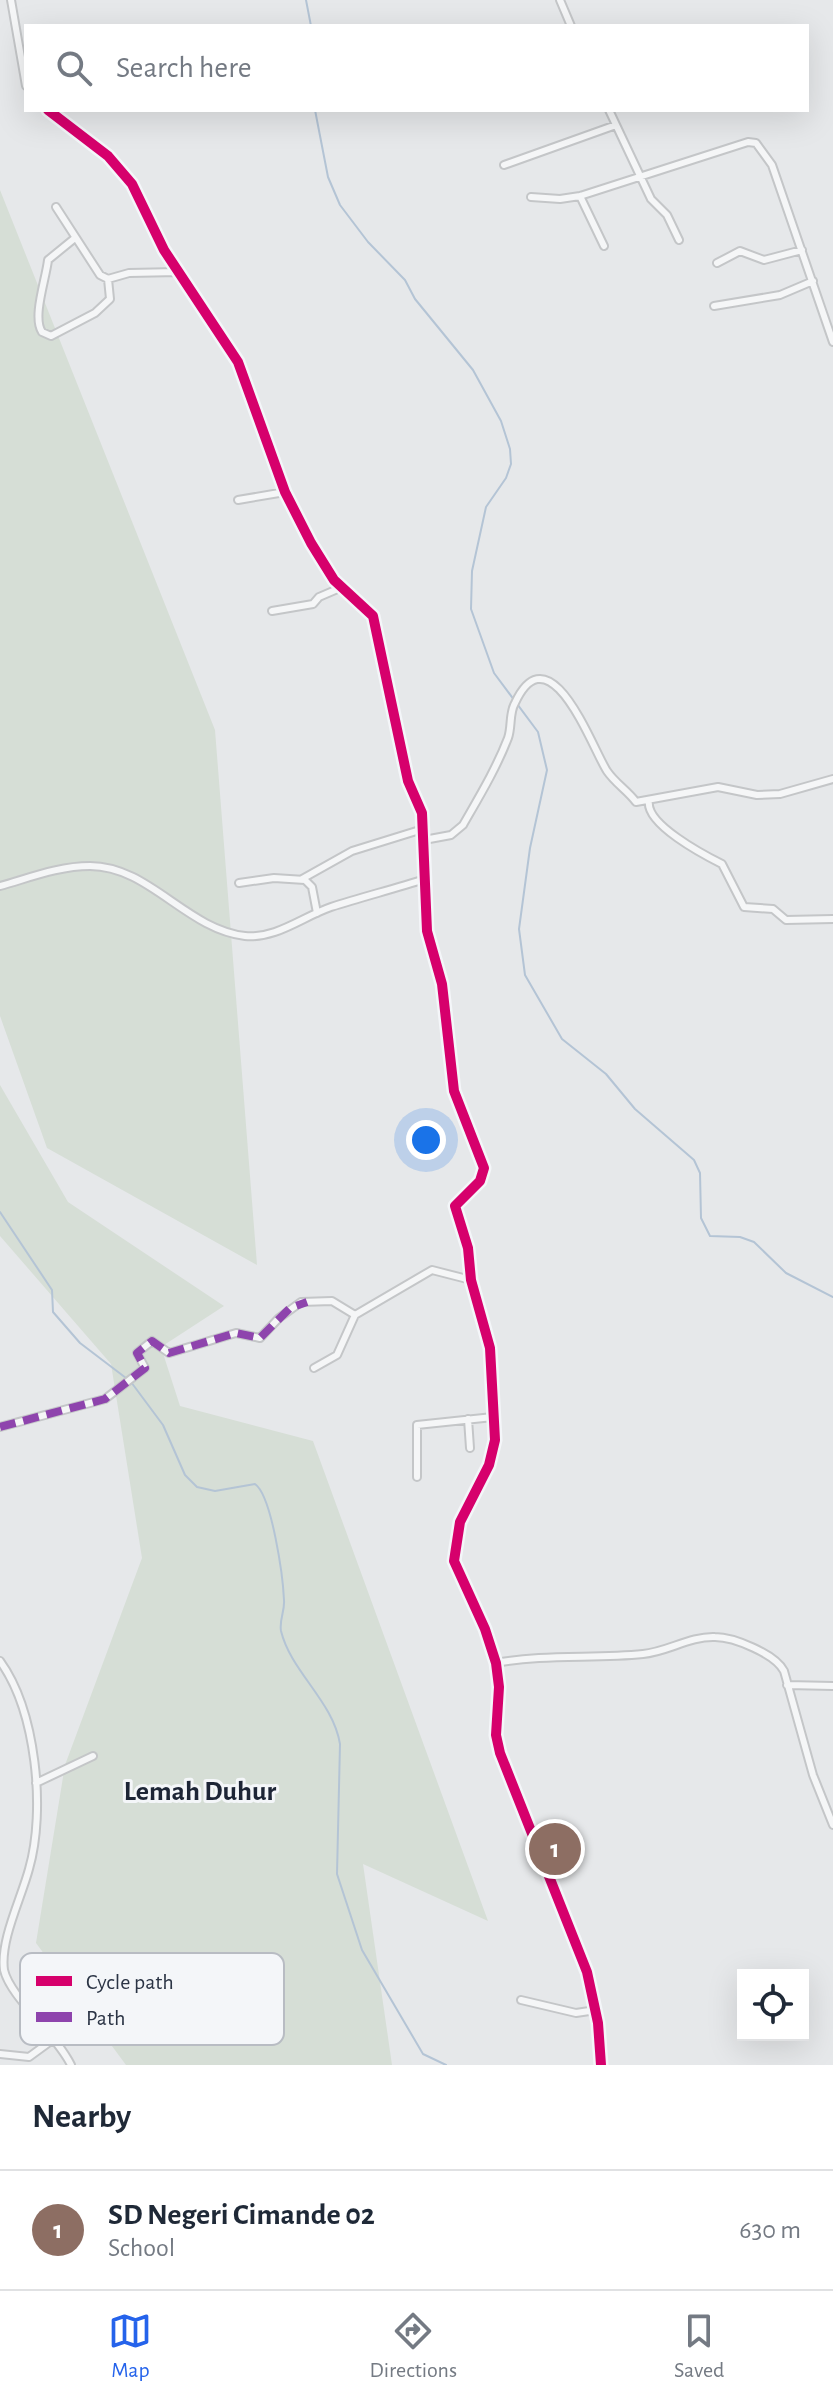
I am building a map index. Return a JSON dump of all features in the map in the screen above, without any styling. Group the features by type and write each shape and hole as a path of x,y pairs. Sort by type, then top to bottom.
{"street":[{"path":"11,0 24,75"},
{"path":"560,0 570,24"},
{"path":"50,112 120,168 141,200 178,272 238,362 285,492 340,588 373,616 406,773 421,807 427,931 442,984 454,1091 484,1168 480,1181 455,1206 468,1248 471,1280 490,1348 494,1450 465,1510 453,1556 496,1663 499,1687 496,1735 500,1753 541,1863 575,1936 596,2010 601,2065"},
{"path":"610,112 640,178 656,207 667,215 679,240"},
{"path":"504,165 616,125"},
{"path":"531,197 560,199 580,196 748,142 756,143 772,165 833,342"},
{"path":"580,196 604,246"},
{"path":"56,207 100,275 108,279 129,273 178,272"},
{"path":"75,238 48,260 46,286 37,316 42,332 51,336 95,313 110,299 108,279"},
{"path":"717,263 740,251 764,260 802,250"},
{"path":"714,306 780,295 813,281"},
{"path":"238,500 285,492"},
{"path":"272,611 313,604 319,597 340,588"},
{"path":"424,840 451,835 463,825 510,734 515,702 535,682 546,680 555,685 586,724 609,775 636,802 718,787 757,795 780,794 833,779"},
{"path":"649,801 650,813 666,830 674,832 701,856 722,864 744,907 773,909 786,920 833,919"},
{"path":"239,883 302,879 352,851 423,829"},
{"path":"0,886 58,869 106,868 135,879 205,924 244,936 275,932 317,913 425,879"},
{"path":"302,879 311,885 317,913"},
{"path":"314,1368 337,1355 355,1315 432,1270 471,1280"},
{"path":"0,1427 105,1399 145,1368 137,1351 152,1341 169,1353 236,1333 260,1338 279,1318 301,1302 332,1301 355,1315"},
{"path":"417,1477 417,1425 493,1417"},
{"path":"468,1419 470,1448"},
{"path":"496,1663 537,1657 646,1654 704,1638 719,1637 780,1664 816,1782 833,1825"},
{"path":"0,1661 20,1695 36,1783 36,1829 31,1864 2,1958 4,1974 20,1997"},
{"path":"787,1685 833,1686"},
{"path":"36,1783 93,1756"},
{"path":"521,2000 576,2013 596,2010"},
{"path":"0,2054 29,2057 45,2045"},
{"path":"59,2045 71,2065"}],"shaded area":[{"path":"0,190 215,730 257,1265 47,1148 0,1016"},
{"path":"0,1085 68,1202 224,1306 161,1347 180,1406 313,1441 488,1921 363,1864 392,2065 126,2065 111,2045 284,2045 284,1953 43,1953 36,1943 65,1765 142,1558 111,1364 0,1236"}],"waterway":[{"path":"306,0 311,24"},
{"path":"315,112 328,177 340,205 368,242 405,280 415,299 473,370 501,421 510,449 511,464 506,478 486,507 472,571 471,609 494,673 538,732 547,770 530,848 519,929 525,975 562,1039 606,1074 635,1109 694,1160 700,1173 701,1218 710,1236 740,1237 754,1242 786,1273 833,1297"},
{"path":"0,1212 52,1290 53,1312 80,1343 126,1378"},
{"path":"131,1382 163,1425 185,1475 197,1487 215,1491 255,1484 267,1504 281,1574 284,1604 281,1631 293,1660 329,1714 340,1744 337,1874 362,1950 423,2054 446,2065"}],"marked path":[{"path":"0,1427 105,1399 145,1368 137,1353 152,1341 169,1353 236,1333 260,1338 290,1308 307,1302"}],"cycle path":[{"path":"51,112 108,156 132,184 164,250 238,362 285,492 311,543 334,580 373,616 408,781 422,813 427,931 442,984 454,1091 484,1168 480,1181 455,1206 468,1248 471,1280 490,1348 495,1440 489,1465 460,1522 454,1561 485,1629 496,1663 499,1687 496,1735 500,1753 587,1972 598,2023 601,2065"}],"place":[{"name":"SD Negeri Cimande 02","path":"555,1849"}],"district":[{"name":"Lemah Duhur","path":"200,1792"}]}
